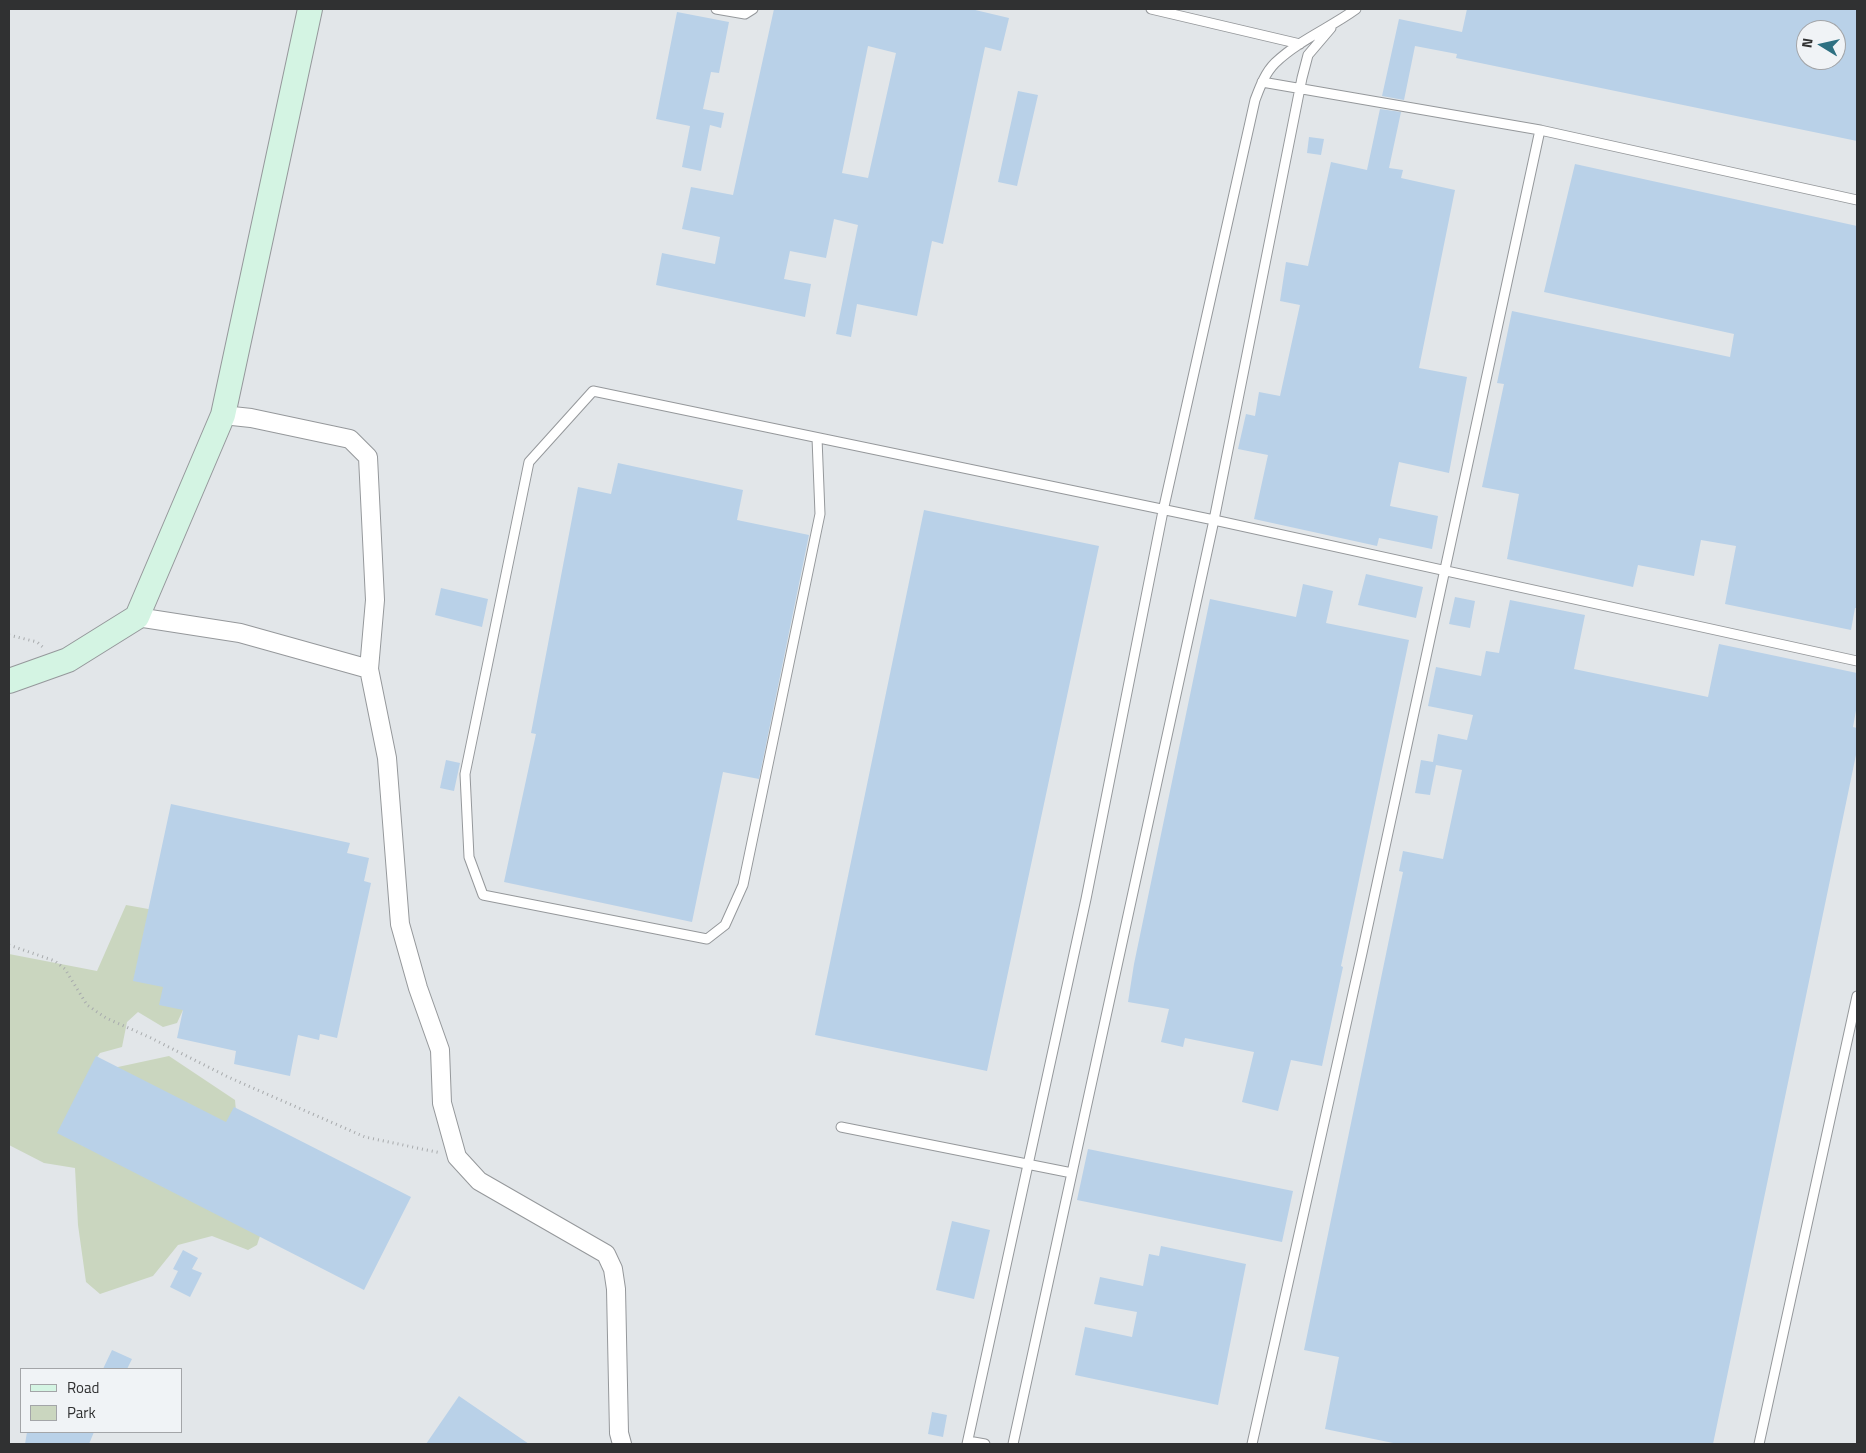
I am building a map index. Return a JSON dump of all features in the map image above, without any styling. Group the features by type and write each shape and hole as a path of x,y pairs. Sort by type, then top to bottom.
{"street":[{"path":"9,681 68,660 137,617 223,416 310,9"},
{"path":"223,416 251,418 350,439 368,457 375,600 369,669 387,758 400,924 418,988 440,1050 442,1103 457,1157 480,1181 606,1254 613,1269 616,1289 619,1433 622,1444"},
{"path":"137,617 240,633 369,669"}],"lane":[{"path":"716,9 745,14 753,9"},
{"path":"1151,9 1300,44"},
{"path":"985,1444 968,1443 1086,899 1163,511 1255,100 1262,82 1274,64 1300,44 1356,9"},
{"path":"1013,1444 1214,520 1300,89 1308,55 1340,19"},
{"path":"1262,82 1540,130 1857,200"},
{"path":"1252,1444 1366,934 1540,130"},
{"path":"817,438 820,514 743,885 725,925 707,939 483,895 469,857 465,774 529,462 592,392 817,438 1163,511 1214,520 1857,661"},
{"path":"1758,1444 1857,996"},
{"path":"841,1127 1072,1173"}],"path":[{"path":"9,635 37,642 60,662"},
{"path":"9,945 55,962 64,969 86,1005 106,1018 152,1038 228,1077 365,1137 457,1157"}],"green space":[{"path":"126,905 165,912 183,1010 177,1023 163,1027 138,1012 127,1022 122,1047 100,1053 93,1063 104,1070 169,1056 235,1100 238,1134 261,1233 257,1245 248,1250 212,1236 178,1245 153,1276 100,1294 86,1282 78,1225 75,1168 44,1163 9,1145 9,954 97,971"}],"building":[{"path":"774,9 971,9 1009,18 1001,51 985,47 943,244 932,241 917,316 857,304 851,337 836,334 858,225 834,219 826,258 790,251 784,279 811,284 805,317 656,285 662,253 715,264 720,237 682,229 691,187 733,195","holes":["868,46 896,53 868,178 842,173"]},
{"path":"1467,9 1857,9 1857,141 1456,58 1457,54 1415,46 1404,100 1382,96 1399,19 1462,32"},
{"path":"677,12 729,22 719,73 711,72 703,109 724,113 721,128 710,125 701,171 682,167 690,126 656,119"},
{"path":"1018,91 1038,95 1017,186 998,182"},
{"path":"1380,109 1401,112 1389,168 1403,170 1401,178 1455,190 1419,368 1467,377 1449,473 1399,462 1390,506 1438,516 1432,549 1379,538 1377,546 1254,519 1268,455 1238,449 1246,414 1255,416 1259,392 1280,396 1300,305 1280,301 1286,262 1308,266 1331,162 1367,170"},
{"path":"1309,137 1324,139 1321,155 1307,153"},
{"path":"1575,164 1857,226 1857,608 1855,608 1851,630 1725,604 1736,546 1701,540 1694,576 1638,565 1633,587 1507,559 1519,494 1482,487 1504,384 1497,383 1512,311 1730,357 1734,334 1544,292"},
{"path":"618,463 743,490 737,520 809,535 759,779 723,772 692,922 504,882 536,734 531,733 578,487 611,494"},
{"path":"924,510 1099,546 987,1071 815,1035"},
{"path":"1366,574 1423,587 1416,618 1358,605"},
{"path":"1303,584 1333,591 1326,623 1409,640 1322,1066 1291,1060 1278,1111 1242,1102 1254,1052 1185,1038 1183,1047 1161,1042 1169,1009 1128,1002 1134,964 1210,599 1296,617"},
{"path":"441,588 488,599 482,627 435,615"},
{"path":"1455,597 1475,601 1470,628 1449,624"},
{"path":"1510,600 1585,615 1574,669 1708,697 1719,644 1857,673 1857,705 1853,727 1857,728 1857,750 1713,1444 1398,1444 1325,1429 1339,1357 1304,1350 1403,872 1399,871 1403,851 1443,859 1462,770 1436,765 1430,795 1415,793 1421,760 1433,762 1438,734 1467,740 1473,715 1428,706 1436,667 1481,676 1486,651 1499,653"},
{"path":"446,760 460,763 454,791 440,788"},
{"path":"171,804 350,843 347,853 369,858 364,881 371,883 337,1038 320,1034 319,1040 298,1035 290,1076 234,1064 236,1051 177,1038 183,1010 159,1005 163,987 133,981"},
{"path":"96,1056 226,1122 234,1107 411,1197 364,1290 57,1133"},
{"path":"1088,1149 1293,1191 1282,1242 1077,1200"},
{"path":"952,1221 990,1230 974,1299 936,1290"},
{"path":"1161,1246 1246,1264 1218,1405 1075,1375 1085,1327 1132,1337 1137,1312 1094,1304 1100,1277 1143,1286 1149,1254 1159,1256"},
{"path":"183,1250 198,1258 192,1269 202,1273 190,1297 170,1287 178,1271 173,1269"},
{"path":"112,1350 132,1359 128,1368 103,1368"},
{"path":"459,1396 529,1444 426,1444"},
{"path":"932,1412 947,1415 943,1437 928,1434"},
{"path":"27,1433 94,1433 89,1444 25,1444"}]}
